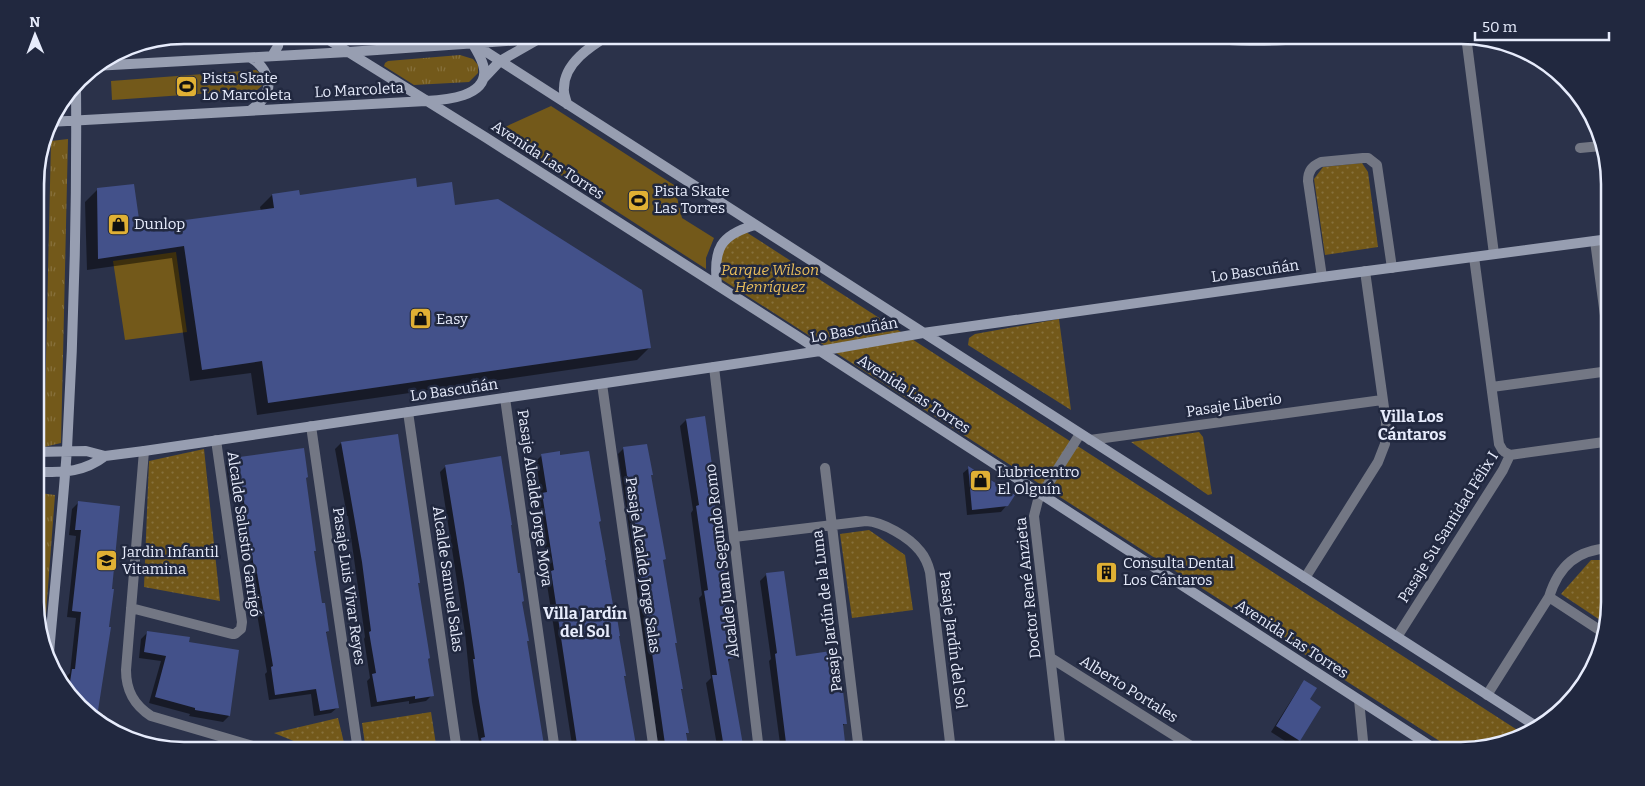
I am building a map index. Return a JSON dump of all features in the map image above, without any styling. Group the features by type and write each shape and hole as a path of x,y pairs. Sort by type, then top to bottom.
{"street":[{"path":"272,56 278,44"},
{"name":"Avenida Las Torres","path":"335,44 493,142 820,351 1424,742"},
{"name":"Lo Marcoleta","path":"109,65 458,44"},
{"path":"472,44 483,65 483,79"},
{"path":"474,44 1531,723"},
{"name":"Lo Marcoleta","path":"58,122 426,102 451,99 478,87 500,61 531,44"},
{"path":"567,104 564,88 567,74 587,48 594,44"},
{"path":"1467,44 1494,254"},
{"path":"251,58 264,68 268,77 268,88 264,98 252,110"},
{"path":"50,642 65,472 73,316 76,95"},
{"path":"1580,148 1596,146"},
{"path":"1322,277 1308,181 1311,169 1315,164 1321,162 1368,158 1376,165 1392,268"},
{"path":"717,285 716,258 723,241 735,232 755,225"},
{"name":"Lo Bascuñán","path":"44,452 86,450 105,456 144,451 820,351 923,333 1601,240"},
{"path":"1595,241 1601,286"},
{"name":"Pasaje Su Santidad Félix I","path":"1398,637 1503,470 1510,455 1503,452 1500,448 1474,257"},
{"path":"1305,578 1382,453 1386,433 1365,271"},
{"name":"Alcalde Juan Segundo Romo","path":"714,367 758,742"},
{"path":"1492,387 1601,372"},
{"name":"Pasaje Alcalde Jorge Salas","path":"602,384 653,742"},
{"name":"Pasaje Alcalde Jorge Moya","path":"505,398 554,742"},
{"name":"Pasaje Liberio","path":"1090,440 1382,400"},
{"name":"Alcalde Samuel Salas","path":"408,412 456,742"},
{"name":"Pasaje Luis Vivar Reyes","path":"310,426 357,742"},
{"name":"Doctor René Anzieta","path":"1060,742 1034,516 1035,507 1042,494 1080,434"},
{"name":"Alcalde Salustio Garrigó","path":"131,608 227,634 238,632 242,625 216,440"},
{"path":"1510,455 1601,442"},
{"path":"144,451 131,608 127,687 136,704 156,718 239,742"},
{"name":"Lo Bascuñán","path":"44,472 65,472 85,468 105,456"},
{"name":"Pasaje Jardín de la Luna","path":"825,468 858,742"},
{"name":"Pasaje Jardín del Sol","path":"734,537 866,520 880,523 914,543 924,556 930,572 950,742"},
{"path":"1488,695 1549,597 1556,579 1566,565 1573,559 1592,550 1601,549"},
{"path":"1549,597 1599,630"},
{"name":"Alberto Portales","path":"1051,658 1176,742"},
{"path":"1359,700 1363,742"}],"green space":[{"path":"460,55 473,59 478,65 478,73 469,82 414,85 384,66 388,61"},
{"name":"Pista Skate Lo Marcoleta","path":"256,70 261,74 263,85 257,90 112,100 111,81"},
{"name":"Pista Skate Las Torres","path":"551,106 674,185 682,218 714,238 706,258 706,269 494,132"},
{"path":"68,139 61,443 44,447 51,141"},
{"path":"1362,163 1368,172 1378,247 1325,255 1314,179 1323,167"},
{"name":"Parque Wilson Henríquez","path":"746,232 1518,730 1489,740 1441,742 721,279 719,263 725,243"},
{"path":"176,252 187,332 125,340 113,261"},
{"path":"1059,319 1071,410 968,345 969,338 975,334"},
{"path":"1199,432 1203,437 1212,494 1208,495 1131,442"},
{"path":"204,449 220,601 144,587 149,461"},
{"path":"44,494 55,495 45,622"},
{"path":"869,530 905,555 913,610 852,618 840,534"},
{"path":"1591,560 1601,560 1600,620 1561,594"},
{"path":"431,712 436,742 365,742 362,723"},
{"path":"338,718 344,742 296,742 274,733"}],"building":[{"name":"Easy","path":"416,178 417,187 452,182 455,205 498,199 642,290 651,348 268,403 262,361 202,370 184,246 98,259 97,188 134,184 140,226 274,208 272,194 299,190 300,195"},
{"path":"705,416 715,486 712,486 725,576 721,576 734,658 728,659 742,742 723,742 712,675 717,675 704,591 708,590 696,506 699,505 686,419"},
{"path":"398,434 420,583 418,583 434,696 415,699 415,696 377,702 372,674 376,673 369,632 371,631 362,562 341,442"},
{"path":"647,444 666,559 663,560 677,643 675,643 683,689 681,689 689,733 686,733 688,742 665,742 641,576 643,576 623,447"},
{"path":"304,448 316,551 314,551 322,603 325,603 329,631 326,632 339,708 320,711 316,689 275,695 271,667 273,666 256,567 254,568 242,488 236,489 232,458"},
{"path":"560,451 560,455 589,451 635,742 577,742 551,571 554,570 542,493 547,492 541,454"},
{"path":"501,456 518,573 520,573 524,601 522,602 529,641 527,641 544,742 482,742 481,738 485,737 473,659 475,659 445,465"},
{"name":"Lubricentro El Olguín","path":"968,466 1015,495 1008,506 972,510"},
{"path":"78,501 120,506 112,589 114,589 109,627 111,627 98,713 70,683 72,669 75,669 81,612 72,611 81,530 75,530"},
{"path":"784,571 796,656 838,650 847,724 843,724 845,742 786,742 775,654 777,653 766,573"},
{"path":"147,631 190,637 189,642 239,650 230,716 195,710 195,708 155,697 166,656 144,652"},
{"path":"1304,680 1317,688 1310,699 1321,707 1300,741 1276,726"}],"place":[{"name":"Pista Skate Lo Marcoleta","path":"186,87"},
{"name":"Pista Skate Las Torres","path":"638,200"},
{"name":"Dunlop","path":"118,224"},
{"name":"Easy","path":"420,319"},
{"name":"Lubricentro El Olguín","path":"981,481"},
{"name":"Jardin Infantil Vitamina","path":"106,561"},
{"name":"Consulta Dental Los Cántaros","path":"1107,572"}],"district":[{"name":"Villa Los Cántaros","path":"1412,425"},
{"name":"Villa Jardín del Sol","path":"585,622"}]}
